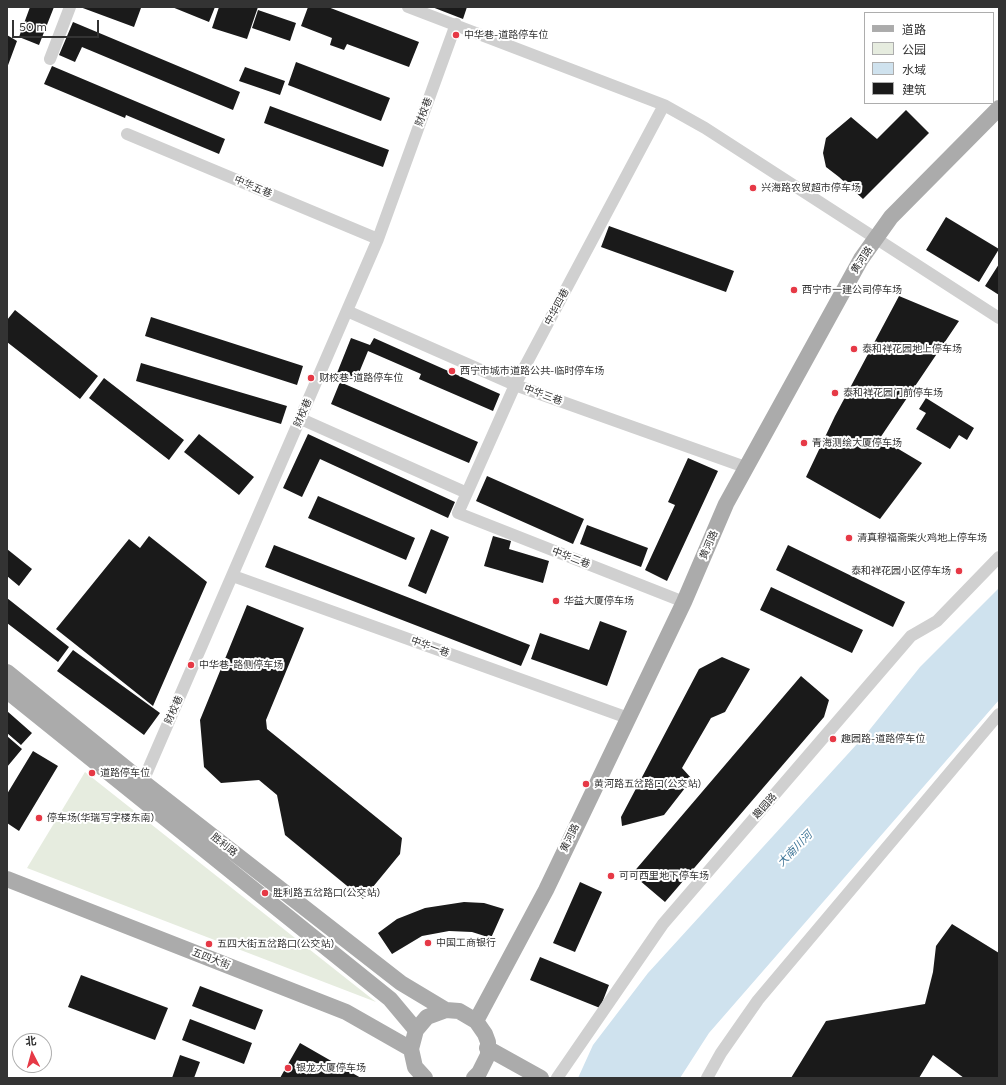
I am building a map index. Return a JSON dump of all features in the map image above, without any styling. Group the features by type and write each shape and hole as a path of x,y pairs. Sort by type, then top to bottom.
{"main road":[{"name":"黄河路","path":"476,1021 546,890 684,602 726,504 745,467 861,259 892,217 999,108"},
{"name":"胜利路","path":"7,672 140,789 390,999 416,1030"},
{"name":"胜利路","path":"7,691 401,983 446,1010 459,1011 476,1021"},
{"name":"五四大街","path":"7,879 346,1012 411,1049"},
{"path":"425,1078 415,1067 411,1049 416,1030 427,1017 446,1010"},
{"path":"476,1021 485,1034 488,1042 486,1062 480,1076"},
{"path":"487,1048 541,1078"}],"street":[{"path":"50,59 70,7"},
{"path":"408,7 456,24 664,105 705,128 999,318"},
{"name":"财校巷","path":"140,789 378,239 456,24"},
{"name":"中华四巷","path":"458,513 515,385 664,105"},
{"name":"中华五巷","path":"128,134 378,239"},
{"name":"中华三巷","path":"347,310 515,385 745,467"},
{"path":"301,419 467,493"},
{"name":"中华二巷","path":"458,513 684,602"},
{"name":"趣园路","path":"557,1078 663,924 911,636 936,621 999,557"},
{"name":"中华一巷","path":"233,576 628,718"},
{"path":"707,1078 721,1053 758,1000 999,714"}],"green space":[{"path":"85,772 376,1002 27,868"}],"water":[{"name":"大南川河","path":"999,588 999,700 709,1033 680,1078 578,1078 593,1045 648,973 867,733 920,667"}],"building":[{"path":"30,7 54,7 39,45 19,37"},
{"path":"80,7 138,7 141,8 134,27"},
{"path":"172,7 215,7 209,22"},
{"path":"219,7 258,7 247,39 212,28"},
{"path":"308,7 328,7 419,42 409,67 347,44 344,50 330,45 332,38 301,26"},
{"path":"432,7 467,7 463,19"},
{"path":"258,10 296,23 290,41 252,28"},
{"path":"73,22 240,92 233,110 82,47 75,62 59,55"},
{"path":"7,35 17,41 7,68"},
{"path":"296,62 390,98 381,121 288,85"},
{"path":"52,66 225,139 219,154 126,115 125,118 44,84"},
{"path":"245,67 285,81 280,95 239,81"},
{"path":"270,106 389,150 383,167 264,123"},
{"path":"906,110 929,133 863,199 826,167 823,153 826,138 851,117 877,139"},
{"path":"946,217 999,249 979,282 926,250"},
{"path":"609,226 734,271 726,292 601,247"},
{"path":"999,264 999,295 985,286"},
{"path":"899,296 959,321 880,438 922,463 880,519 806,477 835,416"},
{"path":"15,310 98,376 80,399 7,342 7,320"},
{"path":"151,317 303,366 297,385 145,336"},
{"path":"351,338 370,345 374,338 500,394 493,411 419,379 421,374 368,351 356,380 337,373"},
{"path":"141,363 287,406 281,424 136,381"},
{"path":"104,378 184,440 169,460 89,398"},
{"path":"340,382 478,442 469,463 331,404"},
{"path":"926,398 974,428 967,440 959,435 950,449 916,429 926,413 919,409"},
{"path":"199,434 254,477 239,495 184,452"},
{"path":"308,434 455,502 448,518 320,459 302,497 283,488"},
{"path":"688,458 718,471 667,581 645,570 675,505 668,502"},
{"path":"487,476 584,519 573,544 476,501"},
{"path":"318,496 415,538 406,560 308,518"},
{"path":"587,525 648,548 641,567 580,544"},
{"path":"431,529 449,537 426,594 408,586"},
{"path":"149,536 207,582 153,706 56,629 129,539 140,548"},
{"path":"493,536 511,541 509,549 549,561 543,583 484,566"},
{"path":"274,545 530,645 521,666 265,567"},
{"path":"788,545 905,602 893,627 776,570"},
{"path":"7,549 32,569 19,586 7,576"},
{"path":"771,587 863,630 852,653 760,610"},
{"path":"7,598 69,647 58,662 7,623"},
{"path":"247,605 304,628 266,720 267,729 402,838 400,854 363,899 285,835 277,795 259,780 221,783 204,767 200,720"},
{"path":"600,621 627,631 607,686 531,659 540,633 589,650"},
{"path":"73,650 160,713 144,735 57,671"},
{"path":"722,657 750,669 725,712 711,718 682,768 692,779 664,815 622,826 621,817 699,669"},
{"path":"801,676 829,700 824,717 665,902 632,874"},
{"path":"7,711 32,733 21,745 7,733"},
{"path":"7,736 22,749 7,767"},
{"path":"33,751 58,766 19,831 7,823 7,794"},
{"path":"580,882 602,892 575,952 553,943"},
{"path":"464,902 484,903 504,909 491,938 472,932 449,931 422,936 392,954 378,933 397,919 425,908"},
{"path":"952,924 999,953 999,1078 964,1078 933,1055 919,1078 791,1078 826,1021 925,1004 933,972 936,946"},
{"path":"540,957 609,985 600,1008 530,980"},
{"path":"81,975 168,1008 155,1040 68,1007"},
{"path":"200,986 263,1010 255,1030 192,1006"},
{"path":"190,1019 252,1043 244,1064 182,1040"},
{"path":"300,1043 361,1078 280,1078"},
{"path":"180,1055 200,1062 194,1078 172,1078"}],"place":[{"name":"中华巷-道路停车位","path":"456,35"},
{"name":"兴海路农贸超市停车场","path":"753,188"},
{"name":"西宁市一建公司停车场","path":"794,290"},
{"name":"泰和祥花园地上停车场","path":"854,349"},
{"name":"西宁市城市道路公共-临时停车场","path":"452,371"},
{"name":"财校巷-道路停车位","path":"311,378"},
{"name":"泰和祥花园门前停车场","path":"835,393"},
{"name":"青海测绘大厦停车场","path":"804,443"},
{"name":"清真穆福斋柴火鸡地上停车场","path":"849,538"},
{"name":"泰和祥花园小区停车场","path":"959,571"},
{"name":"华益大厦停车场","path":"556,601"},
{"name":"中华巷-路侧停车场","path":"191,665"},
{"name":"趣园路-道路停车位","path":"833,739"},
{"name":"道路停车位","path":"92,773"},
{"name":"黄河路五岔路口(公交站)","path":"586,784"},
{"name":"停车场(华瑞写字楼东南)","path":"39,818"},
{"name":"可可西里地下停车场","path":"611,876"},
{"name":"胜利路五岔路口(公交站)","path":"265,893"},
{"name":"中国工商银行","path":"428,943"},
{"name":"五四大街五岔路口(公交站)","path":"209,944"},
{"name":"银龙大厦停车场","path":"288,1068"}]}
